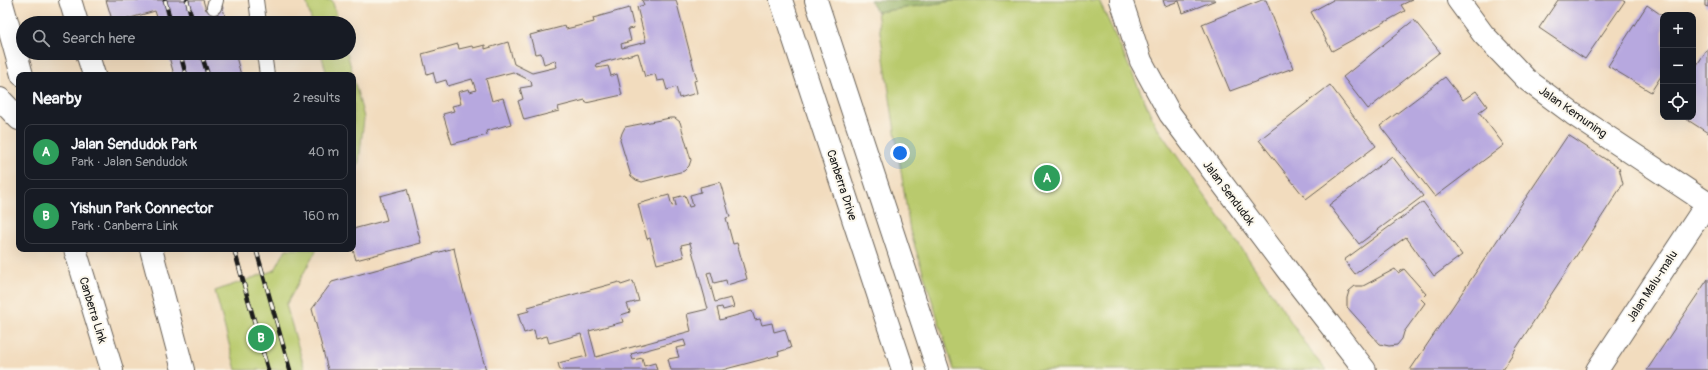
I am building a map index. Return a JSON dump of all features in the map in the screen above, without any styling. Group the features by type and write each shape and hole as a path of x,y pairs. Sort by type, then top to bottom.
{"street":[{"path":"1,0 16,54"},
{"path":"70,0 75,16"},
{"name":"Canberra Drive","path":"781,0 903,370"},
{"path":"816,0 938,370"},
{"name":"Jalan Sendudok","path":"1121,0 1141,62 1170,114 1288,271 1365,370"},
{"name":"Jalan Kemuning","path":"1458,0 1483,34 1526,79 1573,114 1708,202"},
{"path":"18,60 21,72"},
{"path":"89,60 93,72"},
{"path":"0,99 16,116"},
{"name":"Jalan Malu-malu","path":"1597,370 1708,202"},
{"name":"Canberra Link","path":"76,252 112,370"},
{"path":"154,252 183,370"}],"lane":[{"path":"256,0 258,16"},
{"path":"265,60 267,72"}],"green space":[{"path":"306,0 332,0 337,16 310,16"},
{"path":"870,0 959,0 877,12"},
{"path":"959,0 1099,0 1156,126 1240,246 1314,356 1326,370 954,370 910,231 877,12"},
{"path":"323,60 349,60 352,72 326,72"},
{"path":"356,87 364,118 359,161 356,172"},
{"path":"284,252 315,252 286,305 305,370 236,370 215,291 275,270"}],"building":[{"path":"106,0 203,0 206,10 222,5 225,16 157,16 155,11 138,16 111,16"},
{"path":"642,0 676,0 697,80 694,81 697,93 679,98 676,87 667,90 664,80 657,81 655,74 645,77 638,53 596,64 597,68 608,66 611,76 617,74 622,95 586,103 585,100 558,107 559,111 524,120 518,101 523,99 520,88 532,86 531,81 513,72 486,79 492,101 503,98 511,124 486,131 487,135 452,144 443,114 454,111 452,106 461,104 458,92 469,89 470,92 476,90 472,79 448,86 446,80 436,83 433,72 427,74 422,54 458,44 459,49 485,45 485,49 508,42 514,64 532,73 557,67 555,60 544,64 541,53 535,54 530,35 565,26 566,29 594,22 593,18 629,8 634,28 628,29 631,41 621,44 622,48 646,42 637,7 644,5"},
{"path":"1163,0 1216,0 1183,13 1179,1 1165,6"},
{"path":"1262,0 1266,0 1293,68 1230,91 1202,24"},
{"path":"1333,0 1412,0 1401,5 1405,11 1332,51 1311,12"},
{"path":"1558,0 1625,1 1585,59 1539,28"},
{"path":"1705,0 1708,0 1708,7 1705,6"},
{"path":"1647,5 1660,14 1660,78 1651,92 1608,66"},
{"path":"1414,20 1440,52 1368,109 1343,77"},
{"path":"1708,48 1708,133 1688,120 1696,120 1696,66"},
{"path":"170,60 237,60 240,72 173,72"},
{"path":"1445,77 1463,100 1476,91 1487,106 1479,112 1504,145 1435,197 1380,126"},
{"path":"1330,85 1376,146 1306,199 1259,140"},
{"path":"675,118 680,122 691,160 689,166 684,171 642,182 636,180 631,176 620,140 625,127"},
{"path":"1568,135 1619,168 1623,184 1502,370 1410,370"},
{"path":"1392,156 1423,196 1359,244 1329,205"},
{"path":"720,182 730,217 726,218 733,244 737,243 747,279 727,285 726,280 714,283 711,272 707,273 715,302 731,298 734,307 723,310 722,307 717,308 720,320 752,311 755,320 760,319 762,325 772,323 774,332 785,329 791,348 778,352 779,355 722,370 671,370 668,359 679,357 676,348 686,346 684,340 631,354 633,360 642,358 644,366 655,363 657,370 560,370 558,363 587,356 581,334 549,343 547,336 536,339 534,330 524,333 518,314 529,311 528,307 619,282 621,285 633,281 639,301 627,304 630,312 621,315 623,322 589,331 596,357 691,331 687,314 708,309 690,243 681,245 684,257 657,264 650,238 647,239 638,204 669,195 672,206 676,205 674,198 685,195 689,207 693,206 690,195 701,192 700,187"},
{"path":"407,189 421,243 356,260 354,252 356,252 356,228 387,220 380,196"},
{"path":"1423,202 1462,255 1434,276 1406,237 1355,274 1344,260"},
{"path":"454,248 461,282 486,370 328,370 312,309 332,282"},
{"path":"1395,269 1398,273 1404,269 1426,294 1421,299 1425,303 1404,332 1402,339 1397,345 1389,346 1380,344 1347,307 1347,298 1349,291 1355,286 1363,286"},
{"path":"1708,279 1708,370 1647,370 1687,310"}],"railway":[{"path":"165,0 169,16"},
{"path":"187,0 191,16"},
{"path":"182,60 185,72"},
{"path":"203,60 207,72"},
{"path":"235,252 268,370"},
{"path":"257,252 290,370"}],"place":[{"name":"Jalan Sendudok Park","path":"1047,178"},
{"name":"Yishun Park Connector","path":"261,338"}]}
